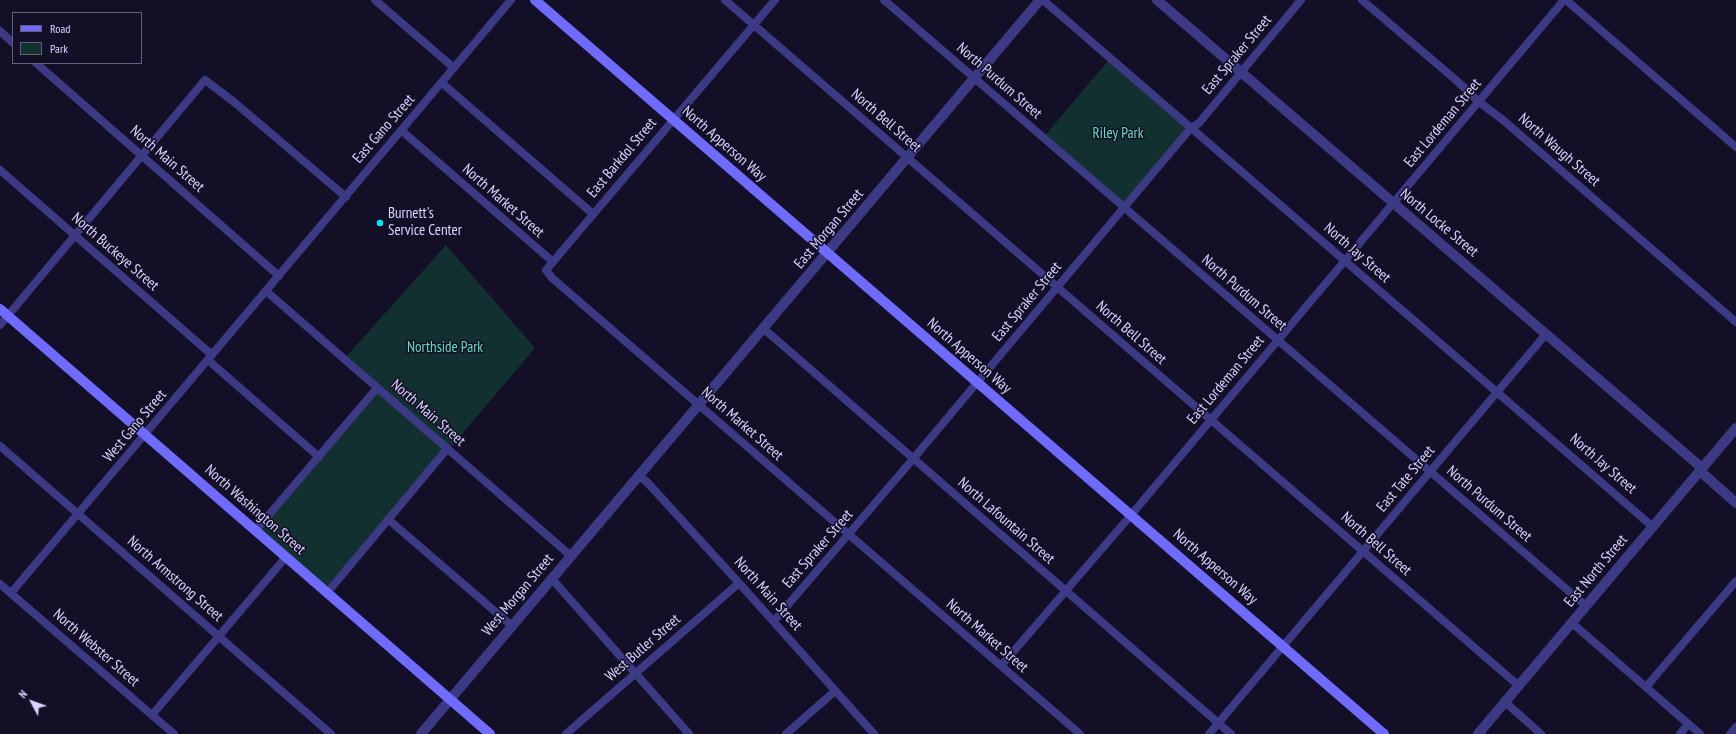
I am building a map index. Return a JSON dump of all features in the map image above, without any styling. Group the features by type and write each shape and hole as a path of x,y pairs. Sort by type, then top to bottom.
{"main road":[{"name":"North Apperson Way","path":"535,0 1384,734"},
{"name":"North Washington Street","path":"4,312 490,734"}],"street":[{"path":"375,0 454,68"},
{"name":"East Gano Street","path":"279,276 511,0"},
{"name":"North Bell Street","path":"725,0 1519,686"},
{"name":"East Barkdol Street","path":"552,261 775,0"},
{"name":"North Purdum Street","path":"884,0 1586,606"},
{"name":"East Morgan Street","path":"638,475 764,329 1042,0"},
{"name":"North Jay Street","path":"1042,0 1653,527"},
{"name":"North Locke Street","path":"1157,0 1546,334 1701,470 1736,503"},
{"name":"East Spraker Street","path":"774,621 849,535 1191,128 1199,123 1301,0"},
{"name":"North Waugh Street","path":"1362,0 1736,322"},
{"path":"1565,0 1736,147"},
{"name":"East Lordeman Street","path":"1001,666 1131,515 1565,0"},
{"path":"0,31 12,42"},
{"name":"North Main Street","path":"37,64 279,276"},
{"path":"0,325 4,312 75,235 205,80 346,197"},
{"path":"442,83 593,214"},
{"name":"North Market Street","path":"402,131 552,261 546,270 552,278 1080,734"},
{"name":"North Buckeye Street","path":"0,170 75,235 319,457"},
{"name":"West Gano Street","path":"11,593 279,276"},
{"name":"North Main Street","path":"266,291 571,556"},
{"name":"North Lafountain Street","path":"764,329 1231,734"},
{"name":"East Tate Street","path":"1209,734 1284,647 1546,334"},
{"path":"256,530 377,388"},
{"name":"East North Street","path":"1478,734 1736,428"},
{"name":"North Armstrong Street","path":"0,446 332,734"},
{"path":"327,593 389,520 447,448"},
{"name":"North Main Street","path":"638,475 647,482 739,582 874,734"},
{"name":"West Morgan Street","path":"421,734 638,475"},
{"path":"389,520 512,626"},
{"path":"152,715 286,557"},
{"path":"552,579 689,734"},
{"path":"1646,687 1736,581"},
{"name":"West Butler Street","path":"566,734 739,582"},
{"name":"North Webster Street","path":"0,584 174,734"},
{"path":"1572,623 1700,734"},
{"path":"786,734 835,691"},
{"path":"1506,702 1541,734"},
{"path":"1680,734 1688,724"},
{"path":"1730,734 1736,727"}],"green space":[{"name":"Riley Park","path":"1110,58 1191,128 1124,208 1043,138"},
{"name":"Northside Park","path":"446,245 535,348 327,593 256,530 377,388 344,359"}],"place":[{"name":"Burnett's Service Center","path":"380,223"}]}
